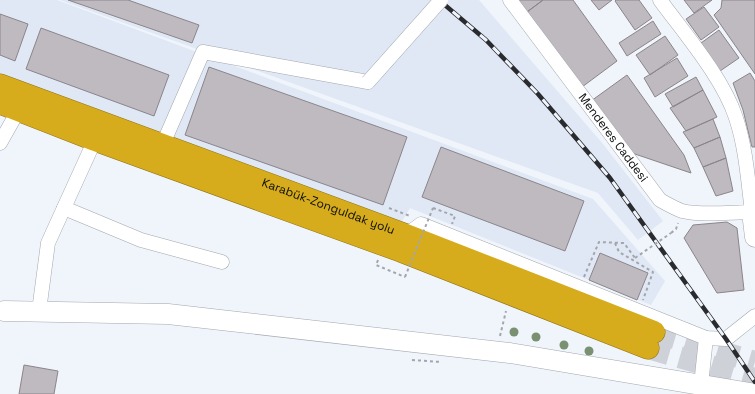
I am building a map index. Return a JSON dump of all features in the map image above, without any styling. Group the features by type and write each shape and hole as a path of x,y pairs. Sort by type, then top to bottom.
{"highway":[{"name":"Karabük-Zonguldak yolu","path":"0,85 15,103 159,153 406,235 651,340 401,251 159,153"}],"street":[{"path":"159,153 203,52 368,82 441,0"},
{"path":"501,0 556,61"},
{"name":"Menderes Caddesi","path":"510,0 660,200 682,211 696,213 752,212"},
{"path":"660,0 710,68 726,94 736,118 743,146 755,237"},
{"path":"0,143 15,103"},
{"path":"39,311 48,243 99,131"},
{"path":"64,208 141,240 222,262"},
{"path":"406,235 421,224 706,338 726,339 755,316"},
{"path":"1,313 39,311 168,314 510,353 755,394"},
{"path":"702,385 706,338"}],"path":[{"path":"372,256 379,259 376,265 405,277 433,208 455,216"},
{"path":"580,288 599,242 624,243 635,258 676,229"},
{"path":"616,243 619,252 653,272 638,311"},
{"path":"407,270 414,273"},
{"path":"499,337 506,311"}],"shaded area":[{"path":"0,0 57,0 593,199 665,281 651,305 410,208 399,226 0,78"},
{"path":"60,0 479,0 603,144 663,221 638,240 598,193"}],"building":[{"path":"68,0 128,0 199,25 192,43"},
{"path":"517,0 543,0 527,12"},
{"path":"543,0 573,0 617,61 582,87 527,12"},
{"path":"591,0 612,0 599,10"},
{"path":"639,0 652,18 635,30 615,1"},
{"path":"684,0 712,0 694,13"},
{"path":"722,0 755,0 755,74 714,15 721,8"},
{"path":"704,7 719,27 701,40 686,19"},
{"path":"0,14 28,24 15,61 0,55"},
{"path":"653,21 661,34 627,56 619,43"},
{"path":"41,28 169,75 154,116 26,69"},
{"path":"719,30 739,58 720,71 701,43"},
{"path":"665,36 678,55 650,75 636,55"},
{"path":"677,58 688,76 655,97 644,78"},
{"path":"209,67 407,137 383,205 185,135"},
{"path":"750,73 755,81 755,147 752,147 743,110 733,83"},
{"path":"627,75 684,155 691,173 629,152 591,101"},
{"path":"696,77 703,90 673,107 665,94"},
{"path":"703,90 717,117 686,131 670,108"},
{"path":"713,119 720,137 694,148 683,132"},
{"path":"720,137 726,158 703,167 694,148"},
{"path":"441,147 584,201 565,251 422,197"},
{"path":"726,158 733,191 716,196 703,167"},
{"path":"727,222 737,228 744,290 717,293 684,238 693,225"},
{"path":"600,253 648,273 637,300 589,280"},
{"path":"24,365 58,371 54,394 19,394"}],"tunnel":[{"path":"654,332 755,362"},
{"path":"648,348 755,379"}],"railway":[{"path":"439,0 486,40 538,94 610,178 726,339 755,382"}]}
